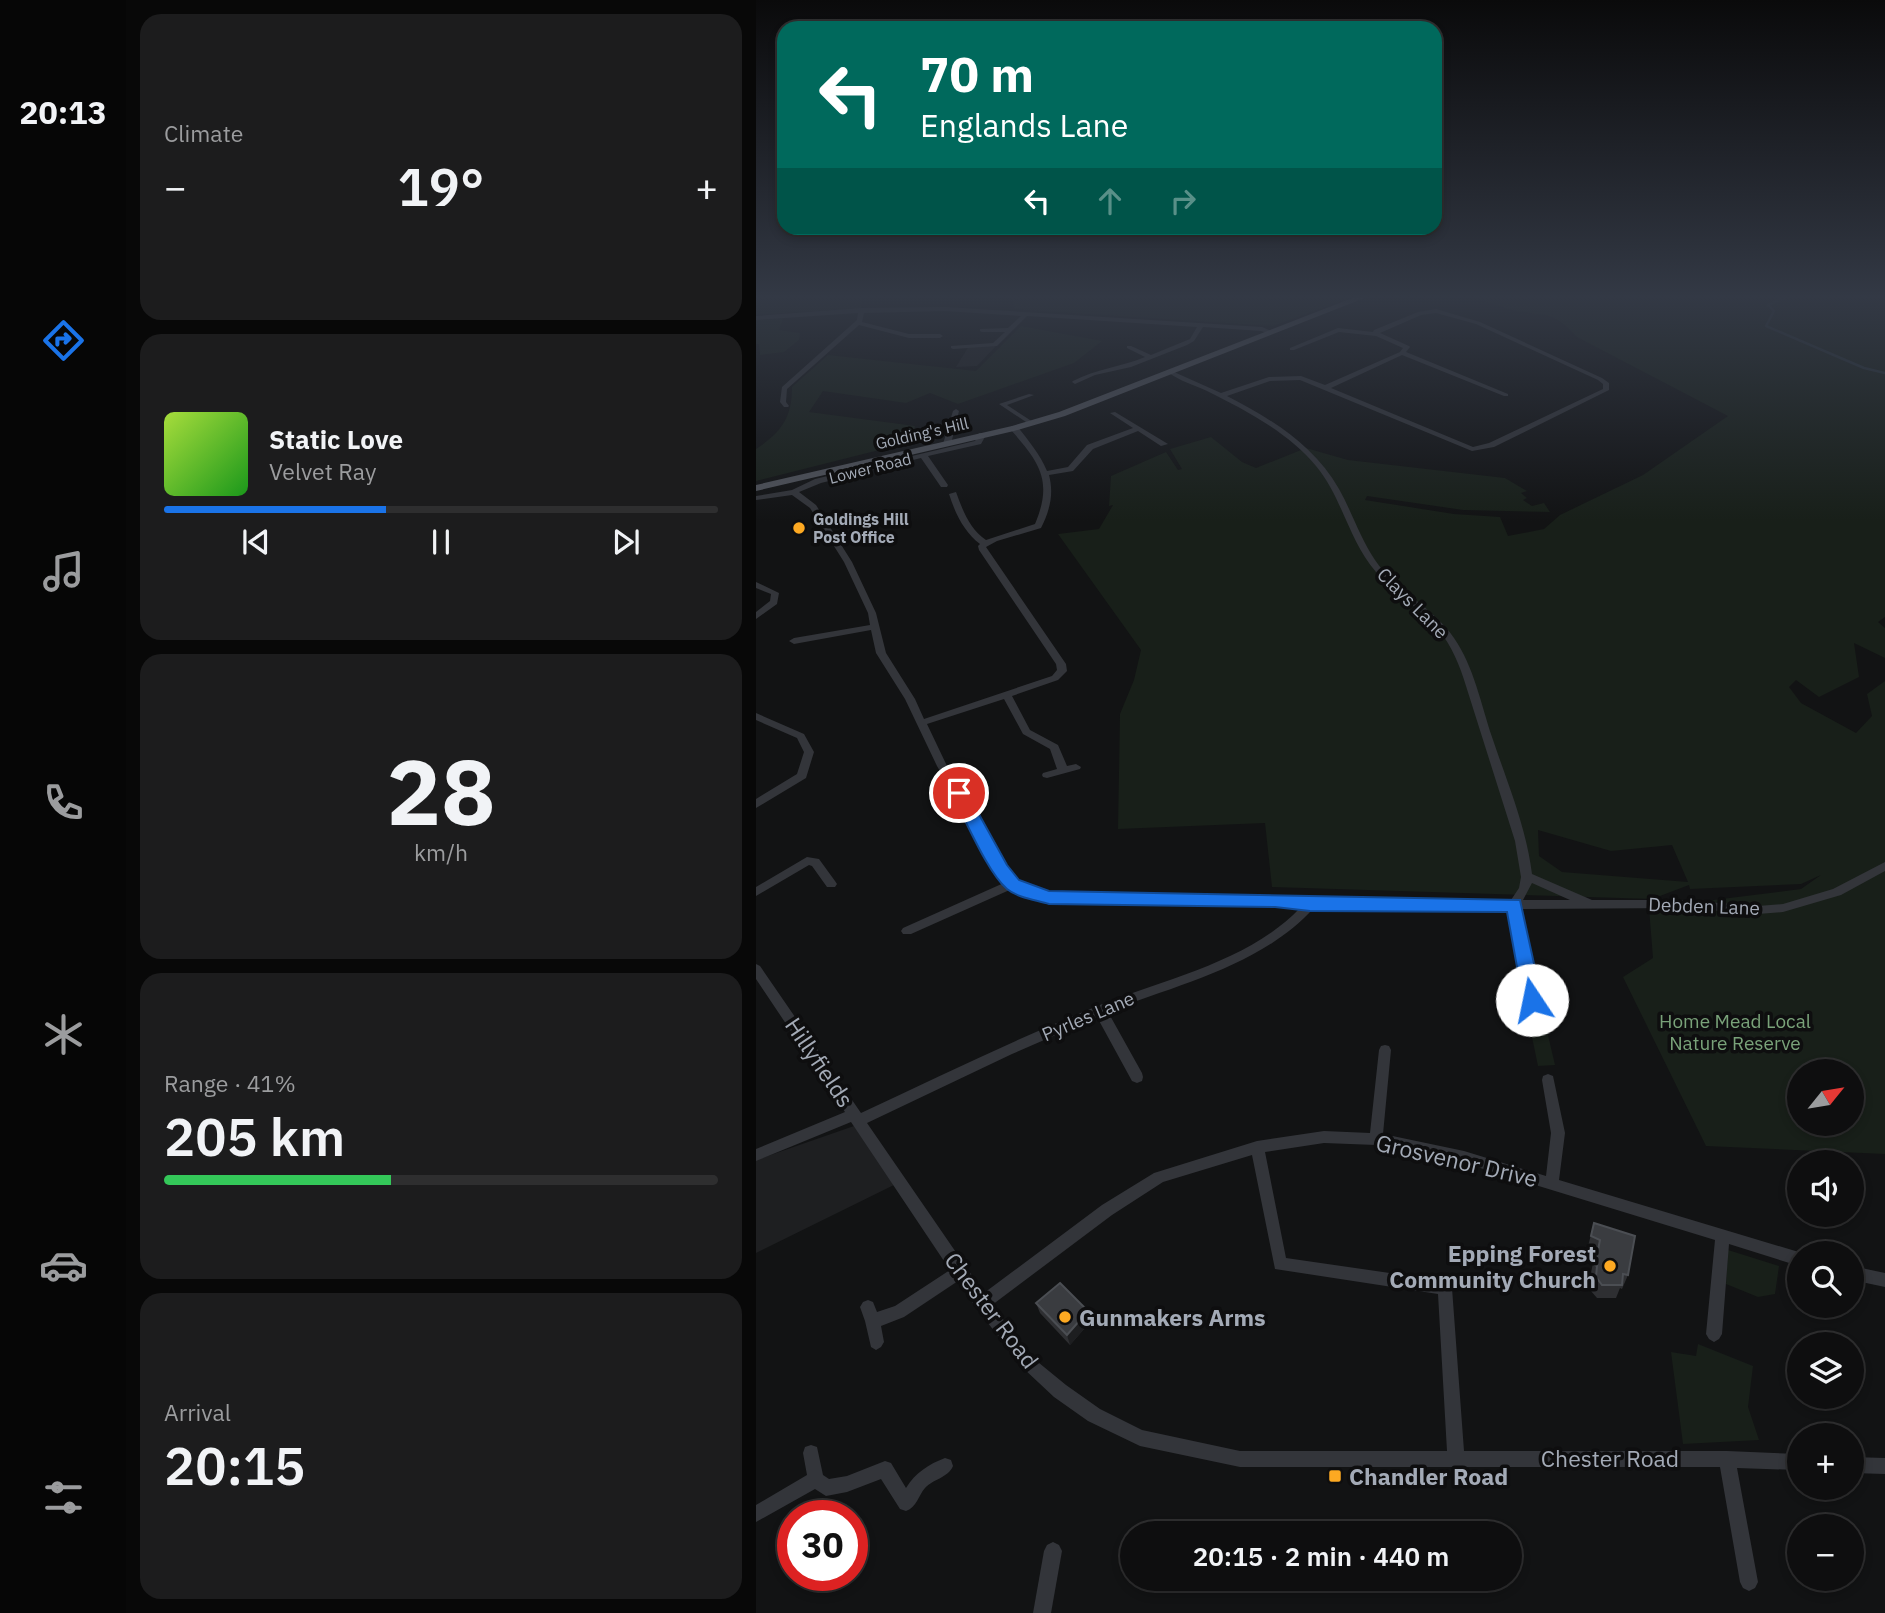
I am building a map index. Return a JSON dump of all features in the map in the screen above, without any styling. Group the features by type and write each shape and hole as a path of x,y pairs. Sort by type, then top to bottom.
{"main road":[{"name":"Golding's Hill","path":"756,488 1014,428 1179,370"}],"street":[{"path":"786,406 783,402 784,388 804,370"},
{"path":"1075,382 1093,373 1107,370"},
{"path":"1327,387 1364,370"},
{"path":"1444,370 1506,396"},
{"path":"1222,395 1279,377 1301,378 1472,449 1491,445 1606,390 1606,383 1579,370"},
{"name":"Clays Lane","path":"1172,373 1222,395 1283,432 1310,455 1333,482 1360,543 1375,566 1449,638 1458,654 1486,735 1516,830 1527,876"},
{"path":"1031,395 1002,404 1031,423"},
{"path":"947,444 956,411"},
{"path":"1113,413 1164,444"},
{"path":"921,723 1055,678 1062,668 982,546 1038,526 1047,496 1047,473 1014,428"},
{"path":"1047,473 1070,469 1090,447 1137,429"},
{"name":"Lower Road","path":"756,498 794,492 818,481 978,442 982,435"},
{"path":"923,455 944,485"},
{"path":"794,492 814,507 836,540 865,592 881,653 904,689 1001,869 1013,884 906,931"},
{"path":"953,494 956,507 978,539 985,544"},
{"path":"756,585 775,593 774,602 756,616"},
{"path":"794,641 876,627"},
{"path":"1006,694 1027,732 1054,747 1063,770"},
{"path":"756,716 801,736 809,752 802,776 756,804"},
{"path":"1047,775 1076,766"},
{"path":"756,892 807,861 815,862 831,884"},
{"name":"Debden Lane","path":"1013,884 1024,891 1049,897 1275,901 1310,905 1680,904 1758,910 1783,908 1837,892 1885,866"},
{"path":"1532,1000 1514,905 1526,885 1527,876 1590,904"},
{"name":"Pyrles Lane","path":"756,1155 857,1117 1100,1010 1248,953 1290,928 1310,905"},
{"name":"Hillyfields","path":"756,969 857,1117"},
{"path":"1100,1010 1137,1077"},
{"path":"1376,1139 1385,1051"},
{"path":"1548,1080 1558,1133 1552,1183"},
{"name":"Chester Road","path":"857,1117 982,1304 1028,1363 1060,1391 1094,1415 1140,1438 1240,1459 1727,1459 1787,1462"},
{"name":"Grosvenor Drive","path":"982,1304 1107,1210 1159,1177 1257,1147 1324,1137 1376,1139 1464,1157 1787,1256"},
{"path":"1257,1147 1280,1264 1445,1288 1456,1458"},
{"path":"1714,1334 1722,1237"},
{"path":"876,1342 870,1314 899,1312 961,1271"},
{"path":"1864,1276 1885,1280"},
{"path":"811,1453 816,1479 826,1488 885,1469 906,1503 920,1481 945,1466"},
{"path":"1727,1459 1749,1582"},
{"path":"1864,1465 1885,1466"},
{"path":"756,1514 816,1479"},
{"path":"1042,1613 1053,1551"}],"shaded area":[{"path":"854,1126 900,1182 756,1253 756,1160"}],"green space":[{"path":"811,370 1053,370 958,404 930,393 906,403 823,391 809,412 915,426 911,442 756,481 756,449 784,423 792,398 792,387"},
{"name":"Home Mead Local Nature Reserve","path":"1641,370 1885,370 1885,617 1878,622 1885,628 1885,658 1854,643 1859,677 1819,697 1796,680 1789,687 1801,703 1856,733 1872,716 1867,694 1885,681 1885,1154 1864,1153 1864,1150 1706,1146 1623,977 1653,958 1649,908 1801,889 1821,875 1801,884 1690,889 1689,885 1652,899 1272,887 1265,823 1118,829 1120,714 1134,680 1141,650 1058,534 1099,529 1113,505 1109,506 1111,476 1166,452 1178,470 1182,469 1170,449 1211,437 1242,462 1256,468 1306,448 1348,460 1505,478 1527,491 1521,493 1527,498 1523,500 1532,506 1544,503 1550,512 1463,510 1367,496 1365,500 1454,514 1500,517 1508,536 1544,529 1560,515 1643,475 1728,416","holes":["1538,830 1611,851 1672,845 1688,882 1562,872 1539,856"]},
{"path":"1528,1018 1544,1018 1555,1065 1538,1066"},
{"path":"1728,1250 1779,1266 1775,1294 1758,1297 1726,1284"},
{"path":"1698,1344 1753,1366 1748,1407 1759,1440 1683,1444 1671,1352 1696,1356"}],"building":[{"name":"Epping Forest Community Church","path":"1594,1223 1635,1236 1628,1275 1623,1274 1622,1285 1602,1285 1596,1277 1595,1265 1600,1240 1591,1236"},
{"name":"Gunmakers Arms","path":"1060,1283 1088,1311 1067,1335 1036,1303"}],"waterway":[{"path":"1874,370 1885,373"}],"place":[{"name":"Goldings Hill Post Office","path":"799,528"},
{"name":"Epping Forest Community Church","path":"1610,1266"},
{"name":"Gunmakers Arms","path":"1065,1317"},
{"name":"Chandler Road","path":"1335,1476"}],"route":[{"path":"959,793 1001,869 1013,884 1024,891 1049,897 1275,901 1310,905 1514,905 1532,1000"}]}
